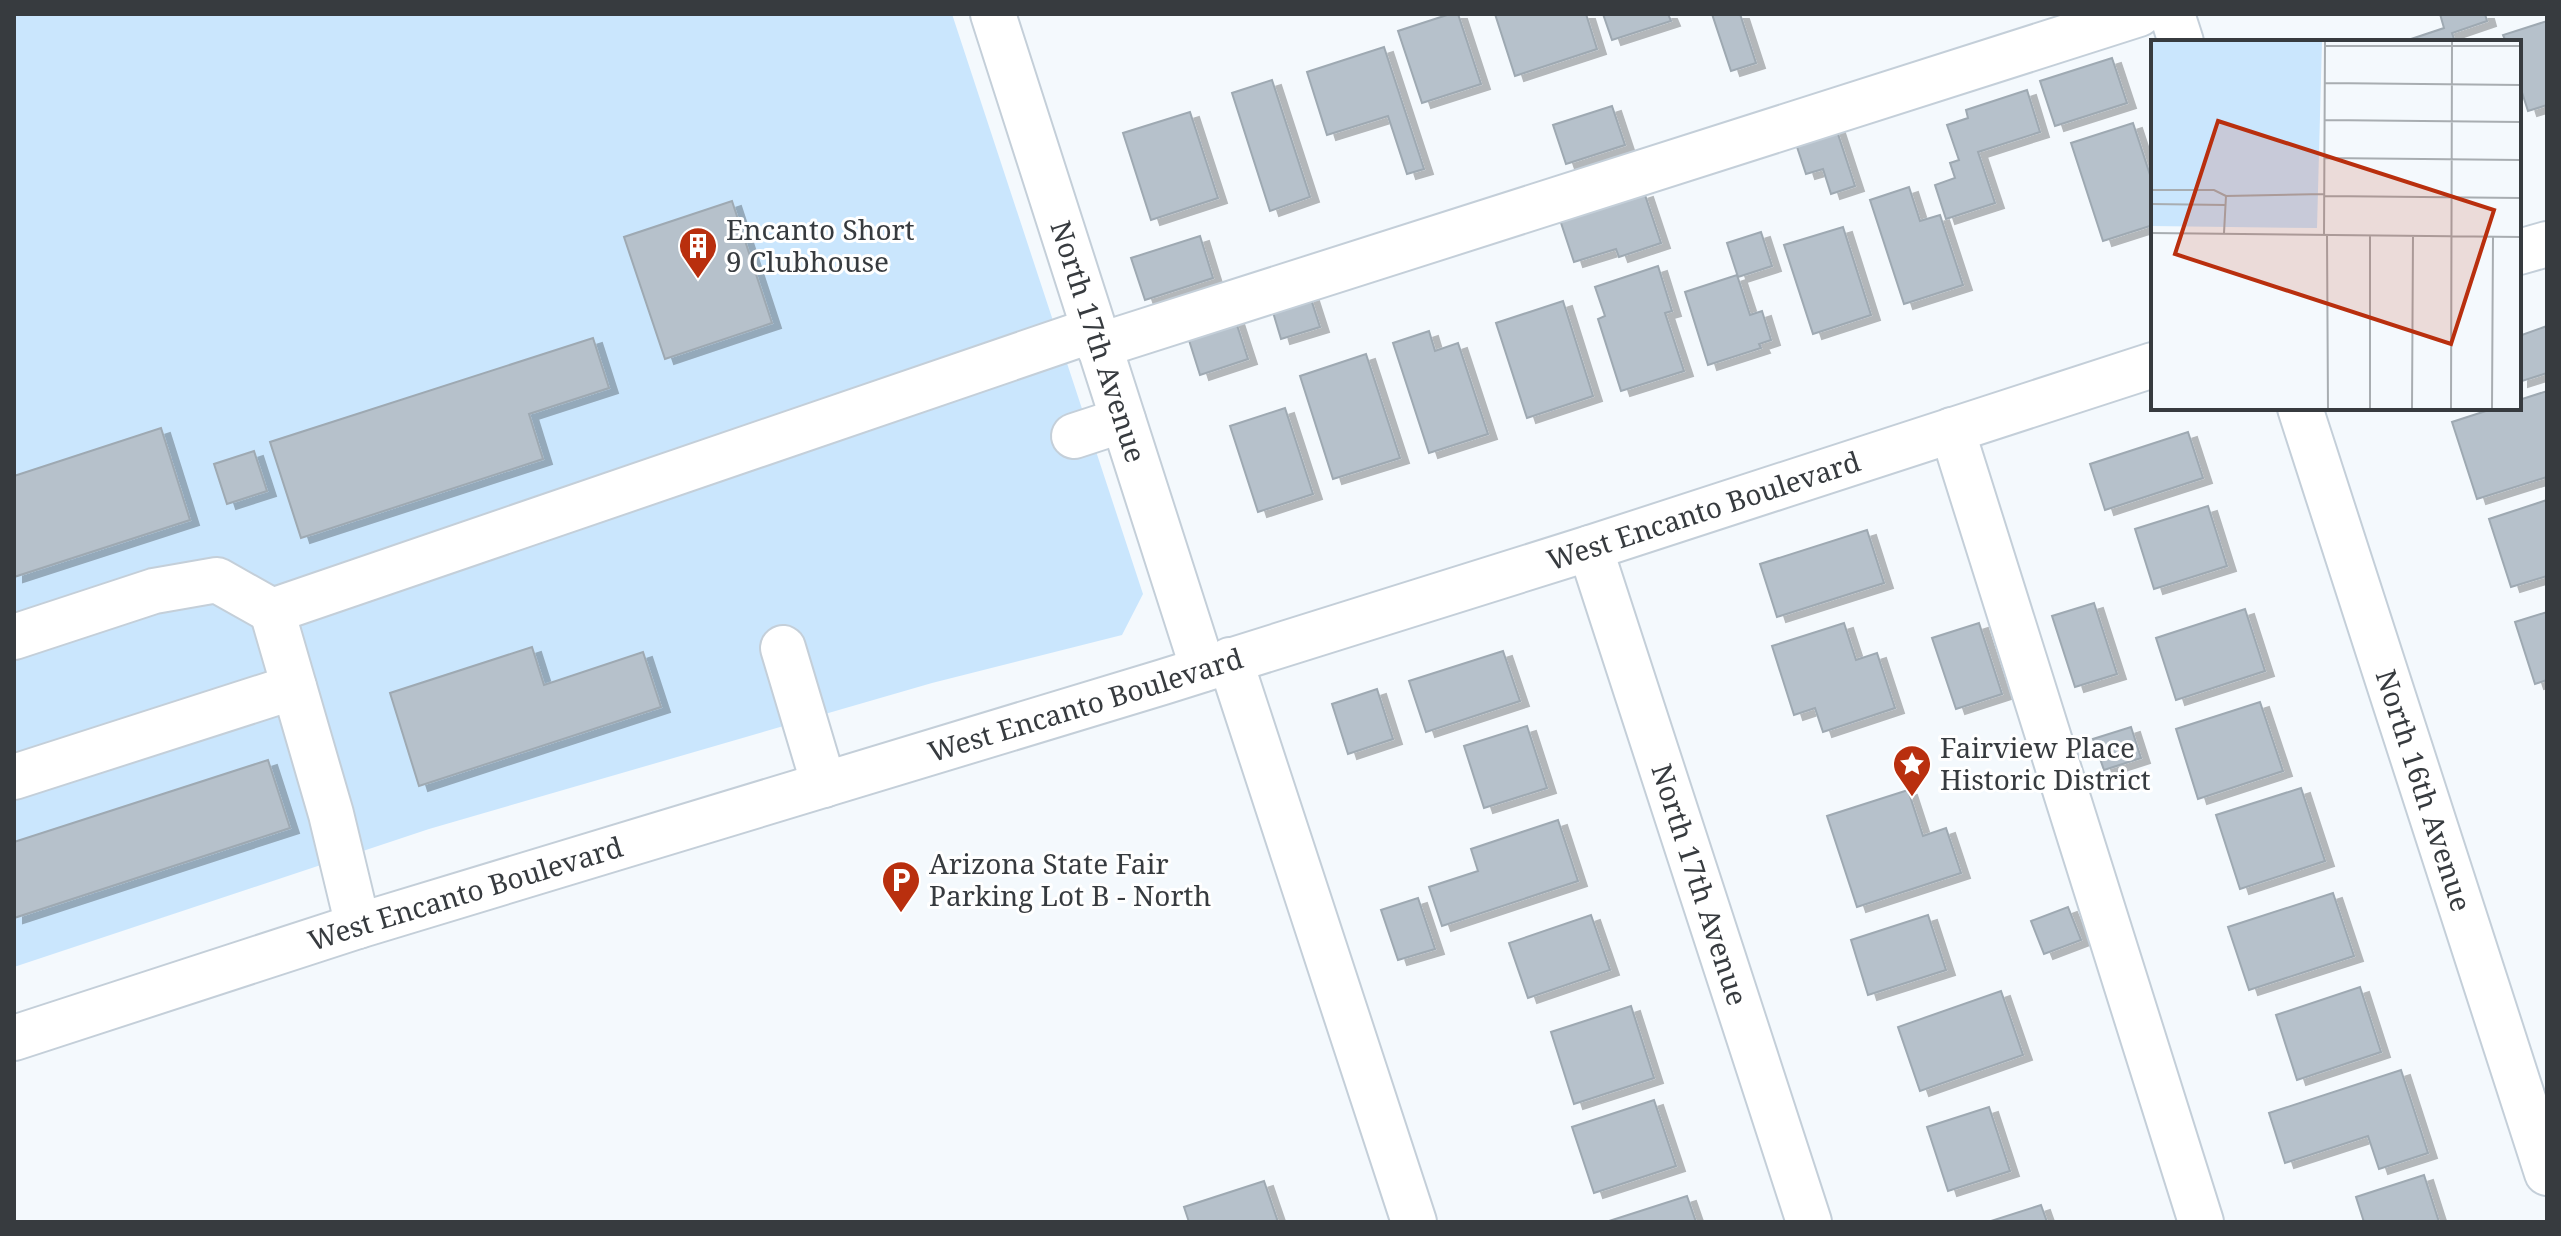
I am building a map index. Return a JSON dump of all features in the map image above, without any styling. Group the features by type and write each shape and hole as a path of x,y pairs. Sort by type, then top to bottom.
{"street":[{"path":"272,611 1096,338 2139,14"},
{"path":"2172,14 2180,40"},
{"name":"North 17th Avenue","path":"1006,17 1096,338 1123,420 1216,665 1414,1222"},
{"path":"2521,251 2547,244"},
{"name":"West Encanto Boulevard","path":"14,1038 358,926 1590,548 2151,366"},
{"name":"North 16th Avenue","path":"2301,410 2547,1173"},
{"path":"1074,436 1123,420"},
{"path":"1952,430 2201,1222"},
{"name":"North 17th Avenue","path":"1590,548 1809,1222"},
{"path":"14,637 154,591 217,580 272,611 331,814 358,926"},
{"path":"783,648 824,785"},
{"path":"14,777 294,687"}],"shaded area":[{"path":"14,14 952,14 1143,594 1122,635 932,683 429,829 14,967"}],"building":[{"path":"1458,14 1481,84 1422,103 1398,31"},
{"path":"1495,14 1586,14 1597,49 1515,76"},
{"path":"1603,14 1668,14 1671,21 1612,40"},
{"path":"1712,14 1740,14 1756,63 1731,71"},
{"path":"2440,14 2485,14 2487,21 2452,33 2454,40 2408,40 2444,28"},
{"path":"2547,21 2547,105 2528,111 2521,89 2521,40 2505,40 2503,35"},
{"path":"1384,47 1424,169 1407,174 1388,116 1327,135 1307,72"},
{"path":"2112,58 2127,103 2055,126 2040,81"},
{"path":"1272,80 1310,197 1270,211 1232,93"},
{"path":"2027,90 2040,132 1978,152 1995,203 1946,219 1935,185 1955,178 1950,163 1959,160 1947,125 1968,118 1966,110"},
{"path":"1612,106 1625,145 1566,164 1553,125"},
{"path":"1190,112 1218,198 1151,220 1123,133"},
{"path":"2133,123 2151,178 2151,226 2103,241 2071,143"},
{"path":"1835,125 1855,186 1831,194 1823,169 1806,174 1794,138"},
{"path":"1909,187 1920,221 1940,215 1963,285 1904,304 1870,200"},
{"path":"1644,192 1661,243 1619,257 1616,249 1574,262 1560,220"},
{"name":"Encanto Short 9 Clubhouse","path":"732,201 772,323 665,359 624,237"},
{"path":"1843,227 1871,315 1813,334 1784,245"},
{"path":"1761,232 1772,266 1738,277 1727,243"},
{"path":"1200,236 1213,278 1145,300 1131,258"},
{"path":"1658,266 1672,311 1665,313 1684,371 1621,391 1598,319 1605,316 1595,287"},
{"path":"1737,275 1750,315 1762,311 1771,340 1759,344 1761,348 1708,365 1685,292"},
{"path":"1310,296 1320,327 1281,339 1272,309"},
{"path":"1563,301 1593,396 1527,418 1496,323"},
{"path":"1235,319 1248,359 1200,375 1187,334"},
{"path":"2547,326 2547,373 2521,381 2521,335"},
{"path":"1429,331 1435,351 1458,343 1488,434 1429,453 1393,343"},
{"path":"593,338 609,388 529,414 543,459 301,538 270,442"},
{"path":"1366,354 1400,458 1333,479 1300,376"},
{"path":"2547,391 2547,477 2477,499 2452,422 2489,410 2521,410 2521,399"},
{"path":"1285,408 1313,494 1258,512 1230,426"},
{"path":"161,428 190,520 14,577 14,476"},
{"path":"2188,432 2203,478 2105,510 2090,464"},
{"path":"254,451 267,491 227,504 214,464"},
{"path":"2547,500 2547,576 2511,587 2489,519"},
{"path":"2208,506 2227,566 2154,589 2135,529"},
{"path":"1867,530 1884,583 1777,617 1760,564"},
{"path":"2094,603 2117,674 2075,687 2052,616"},
{"path":"2245,609 2265,671 2176,700 2156,638"},
{"path":"2547,612 2547,680 2535,684 2515,622"},
{"path":"1844,623 1856,660 1877,653 1895,708 1823,732 1815,708 1794,715 1772,646"},
{"path":"1979,623 2002,694 1956,709 1932,638"},
{"path":"532,647 544,685 643,652 661,707 419,786 390,693"},
{"path":"1503,651 1520,701 1426,732 1409,681"},
{"path":"1377,689 1393,739 1348,754 1332,704"},
{"path":"2260,702 2283,771 2198,799 2176,729"},
{"path":"1527,726 1547,788 1484,808 1464,746"},
{"path":"2131,727 2141,758 2104,770 2093,739"},
{"path":"268,760 290,828 14,918 14,842"},
{"path":"2301,788 2325,861 2240,889 2216,815"},
{"path":"1908,790 1923,836 1946,828 1961,873 1857,907 1827,816"},
{"path":"1558,820 1578,881 1442,926 1429,887 1478,871 1471,849"},
{"path":"2333,893 2354,956 2249,990 2228,927"},
{"path":"1418,898 1435,949 1398,960 1381,910"},
{"path":"2068,907 2081,940 2044,954 2031,921"},
{"path":"1591,915 1610,970 1528,998 1509,943"},
{"path":"1928,915 1946,970 1868,995 1851,940"},
{"path":"2360,987 2381,1052 2297,1080 2276,1015"},
{"path":"2001,991 2023,1055 1920,1091 1898,1027"},
{"path":"1631,1006 1654,1078 1574,1104 1551,1032"},
{"path":"2401,1070 2428,1153 2379,1169 2368,1136 2285,1163 2269,1113"},
{"path":"1654,1100 1676,1166 1594,1193 1572,1127"},
{"path":"1989,1107 2010,1171 1948,1191 1927,1127"},
{"path":"2424,1175 2439,1222 2364,1222 2356,1197"},
{"path":"1264,1181 1278,1222 1189,1222 1184,1207"},
{"path":"1687,1196 1696,1222 1606,1222"},
{"path":"2041,1205 2047,1222 1988,1222"}],"place":[{"name":"Encanto Short 9 Clubhouse","path":"698,280"},
{"name":"Fairview Place Historic District","path":"1912,798"},
{"name":"Arizona State Fair Parking Lot B - North","path":"901,914"}]}
